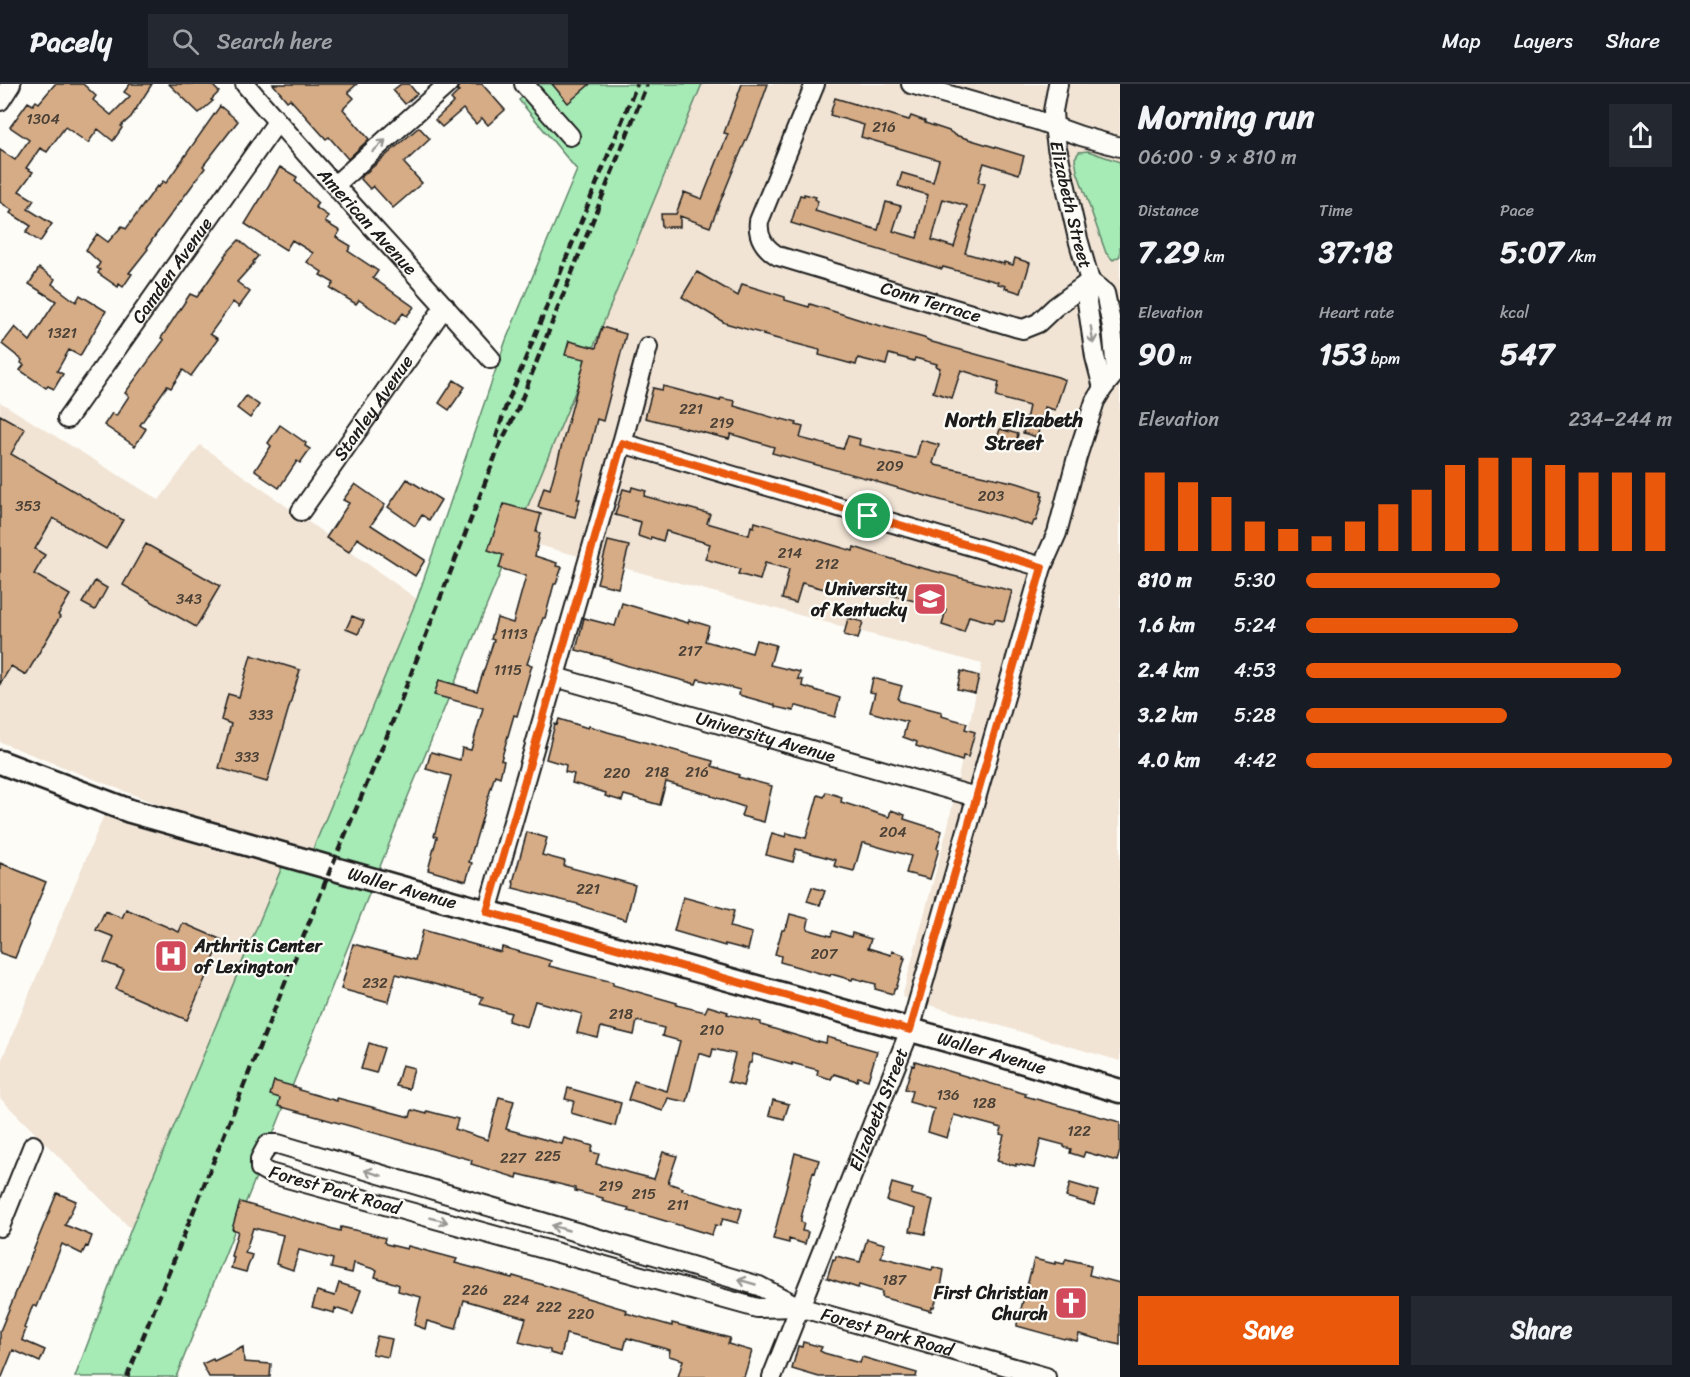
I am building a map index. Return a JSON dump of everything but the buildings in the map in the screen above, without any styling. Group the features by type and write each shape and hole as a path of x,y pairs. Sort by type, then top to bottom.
{"main road":[{"name":"Waller Avenue","path":"0,762 130,811 1120,1091"}],"street":[{"path":"0,100 11,84"},
{"name":"American Avenue","path":"245,84 491,359"},
{"path":"335,185 448,84"},
{"path":"525,84 570,136"},
{"name":"Conn Terrace","path":"815,84 759,221 762,243 778,256 1023,329 1038,323 1090,281"},
{"path":"911,84 1120,147"},
{"name":"Elizabeth Street","path":"771,1377 910,1030 1042,567 1057,533 1077,457 1095,401 1111,390 1116,372 1112,327 1105,293 1090,281 1078,239 1054,126 1053,111 1058,84"},
{"name":"Camden Avenue","path":"67,419 277,122"},
{"name":"Stanley Avenue","path":"301,511 445,306"},
{"path":"487,912 648,347"},
{"path":"622,443 1042,567"},
{"name":"University Avenue","path":"555,677 976,797"},
{"name":"Forest Park Road","path":"799,1307 757,1308 269,1173 260,1168 260,1159 268,1144 278,1144 759,1286 799,1307 1046,1377"},
{"path":"0,1227 7,1190 33,1145"},
{"path":"515,1241 522,1217"}],"shaded area":[{"name":"University of Kentucky","path":"702,84 1120,84 1120,1061 902,997 948,826 982,664 500,535 662,183"},
{"path":"0,402 159,500 200,445 417,599 308,862 287,856 131,1229 0,1098 0,1064 109,803 278,852 0,742"}],"green space":[{"path":"538,84 702,84 409,794 176,1377 75,1377 131,1229 287,855 308,861 417,599 506,340 577,170 519,100"},
{"path":"1088,151 1120,162 1120,256 1113,260 1106,253 1077,171 1075,158 1079,152"}],"railway":[{"path":"496,438 505,409 637,84"},
{"path":"127,1377 331,868 385,741 500,444 517,411 647,84"}],"place":[{"name":"University of Kentucky","path":"930,599"},
{"name":"Arthritis Center of Lexington","path":"171,956"},
{"name":"First Christian Church","path":"1071,1303"}],"district":[{"name":"North Elizabeth Street","path":"1014,432"}],"route":[{"path":"622,443 868,516 1042,567 910,1030 487,912 622,443"}]}
